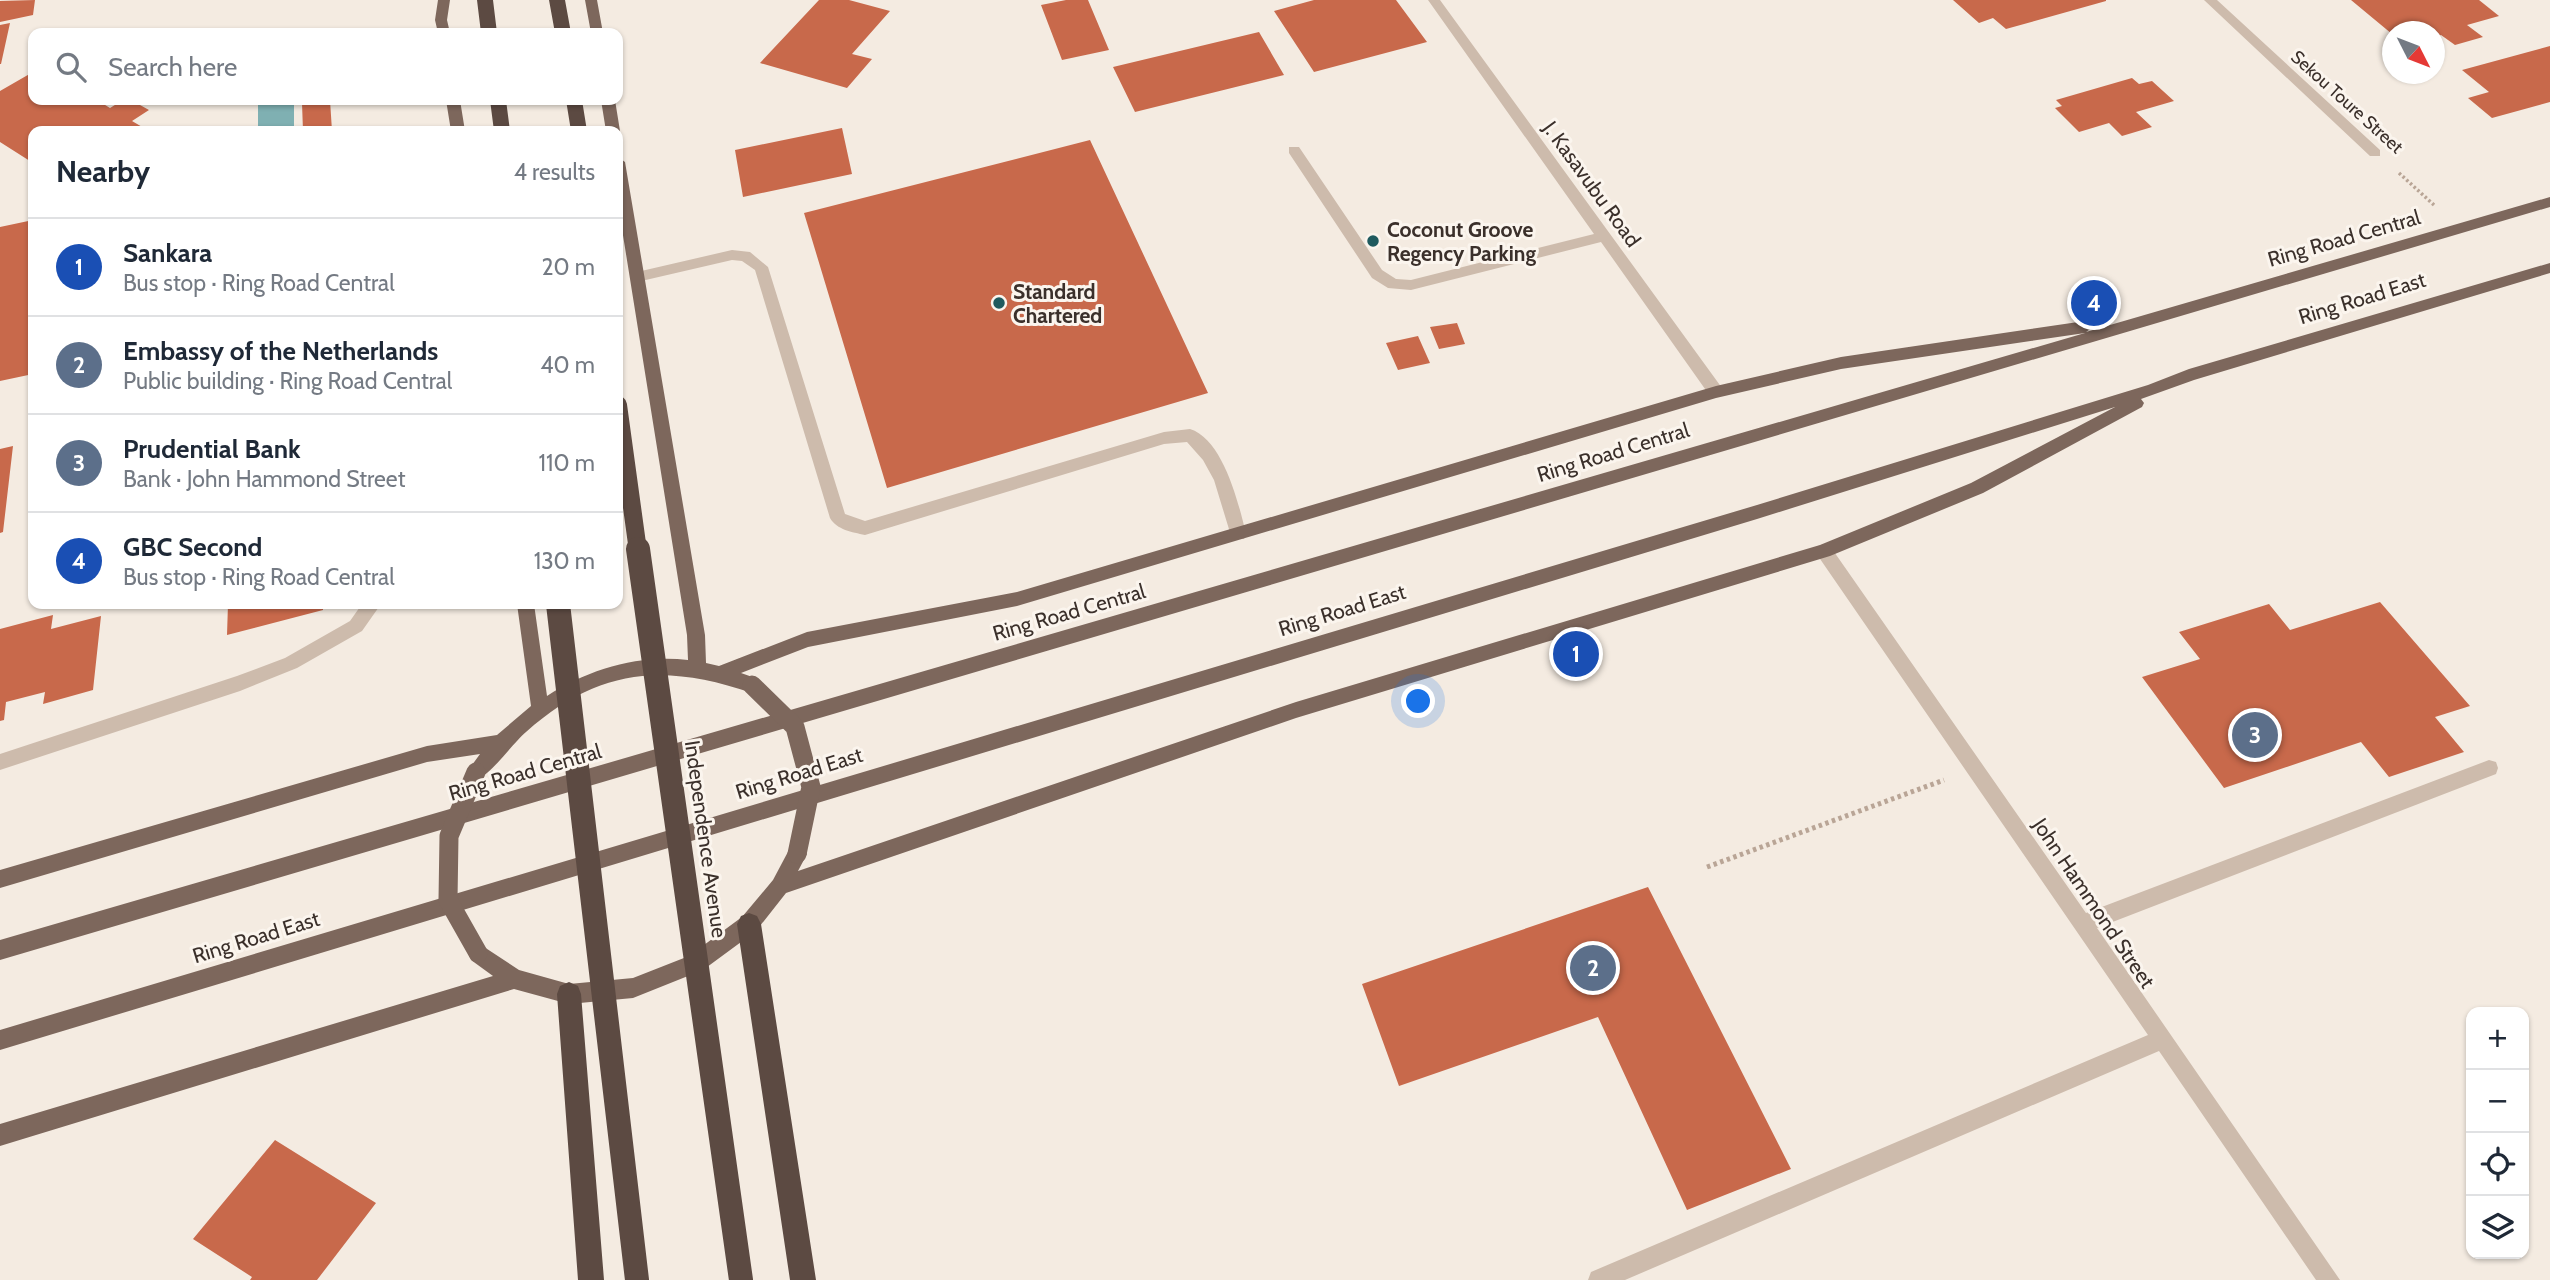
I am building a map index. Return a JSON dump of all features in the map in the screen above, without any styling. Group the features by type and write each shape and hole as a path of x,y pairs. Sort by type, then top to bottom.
{"highway":[{"path":"485,0 488,28"},
{"path":"557,0 562,28"},
{"path":"499,105 501,126"},
{"path":"575,106 578,126"},
{"name":"Independence Avenue","path":"623,441 741,1280"},
{"path":"559,609 637,1280"},
{"path":"749,923 803,1280"},
{"path":"569,994 591,1280"}],"main road":[{"path":"443,28 444,0"},
{"path":"591,0 596,28"},
{"path":"454,105 457,126"},
{"path":"609,105 612,126"},
{"path":"623,192 696,635 697,666"},
{"name":"Ring Road Central","path":"0,950 2550,202"},
{"name":"Ring Road East","path":"0,1040 2113,402 2189,375 2550,268"},
{"name":"Ring Road Central","path":"724,672 807,640 1017,599 1716,392 1841,363 2151,318"},
{"path":"780,886 1296,710 1824,551 1977,488 2189,375"},
{"path":"526,609 540,709"},
{"path":"658,666 697,666 724,672 752,685 795,727 811,787 797,855 780,886 749,923 696,963 633,988 569,994 514,979 478,953 448,900 449,836 476,772 499,743 540,709 578,687 617,672 658,666"},
{"path":"0,879 427,754 499,743"},
{"path":"0,1135 514,979"}],"street":[{"name":"J. Kasavubu Road","path":"1434,0 1716,392"},
{"name":"Sekou Toure Street","path":"2210,0 2375,153"},
{"path":"1294,149 1377,274 1393,284 1411,285 1605,236"},
{"path":"637,277 732,256 745,256 761,267 838,518 850,525 865,528 1164,438 1191,435 1205,447 1228,491 1238,534"},
{"name":"John Hammond Street","path":"1824,551 2329,1280"},
{"path":"0,762 240,683 291,663 356,626 368,609"},
{"path":"2082,924 2489,768"},
{"path":"1599,1280 2161,1040"}],"path":[{"name":"Sekou Toure Street","path":"2375,153 2461,228"},
{"path":"1707,867 1975,769"}],"water":[{"path":"258,105 294,105 294,126 258,126"}],"building":[{"path":"35,0 33,15 0,22 0,1"},
{"path":"819,0 849,0 890,11 852,54 872,59 847,88 760,63"},
{"path":"1066,0 1088,0 1109,50 1062,60 1041,5"},
{"path":"1314,0 1396,0 1427,42 1314,72 1274,11"},
{"path":"1953,0 2106,1 2006,29 1993,18 1979,23"},
{"path":"2351,0 2479,0 2499,16 2467,25 2483,37 2455,45 2445,38 2445,21 2382,21 2382,26"},
{"path":"10,23 1,64 0,64 0,25"},
{"path":"1259,32 1284,75 1135,112 1113,67"},
{"path":"2550,46 2550,102 2492,118 2468,98 2489,92 2462,70"},
{"path":"28,75 28,105 105,105 110,108 115,105 140,105 149,110 132,121 140,126 28,126 28,160 0,142 0,91"},
{"path":"2132,78 2139,84 2152,81 2174,101 2136,112 2152,127 2122,136 2109,123 2079,132 2055,108 2062,106 2056,100"},
{"path":"302,105 330,105 332,126 303,126"},
{"path":"842,128 852,174 743,197 735,150"},
{"name":"Standard Chartered","path":"1090,140 1208,393 887,488 804,213"},
{"path":"28,221 28,375 0,381 0,227"},
{"path":"1457,323 1465,344 1439,349 1430,327"},
{"path":"1418,336 1430,363 1398,370 1386,343"},
{"path":"13,446 3,532 0,533 0,449"},
{"path":"2380,602 2470,706 2435,717 2464,752 2389,777 2361,742 2224,788 2142,677 2200,659 2179,632 2269,604 2290,630"},
{"path":"228,609 323,609 323,610 227,635"},
{"path":"53,615 51,629 101,616 93,690 43,704 45,692 6,702 4,720 0,721 0,629"},
{"path":"1648,887 1791,1169 1687,1210 1598,1017 1399,1086 1362,984"},
{"path":"275,1140 376,1203 317,1280 250,1280 252,1277 193,1239"}],"place":[{"name":"Coconut Groove Regency Parking","path":"1373,241"},
{"name":"Standard Chartered","path":"999,303"},
{"name":"GBC Second","path":"2094,303"},
{"name":"Sankara","path":"1576,654"},
{"name":"Prudential Bank","path":"2255,735"},
{"name":"Embassy of the Netherlands","path":"1593,968"}]}
